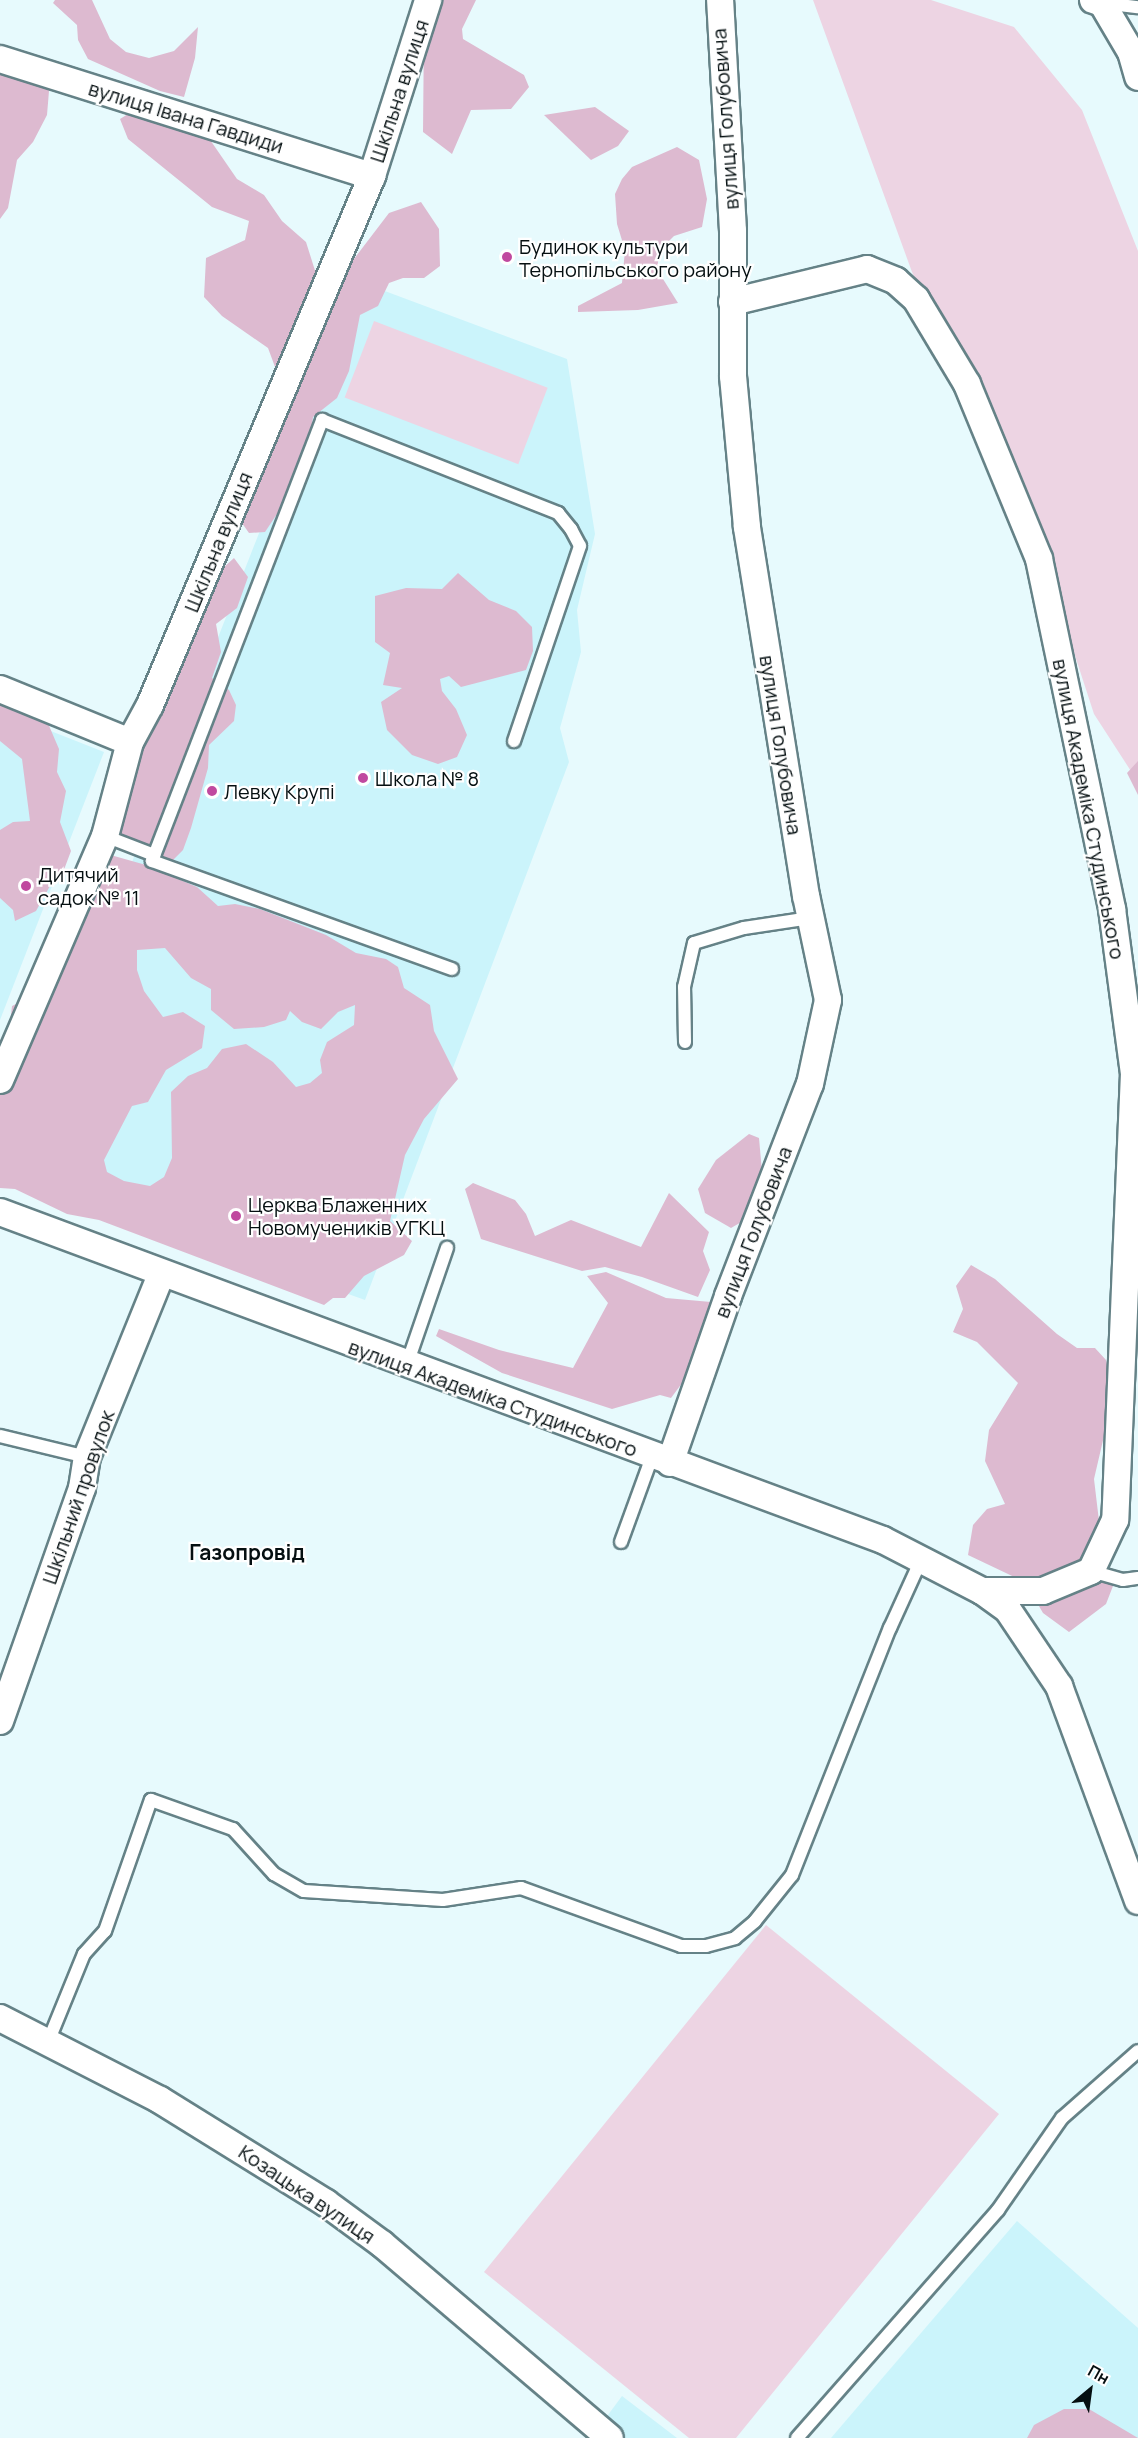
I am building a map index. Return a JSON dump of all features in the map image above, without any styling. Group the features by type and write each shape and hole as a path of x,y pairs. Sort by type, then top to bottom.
{"street":[{"name":"Шкільна вулиця","path":"0,1080 105,836 130,742 150,705 372,176 428,0"},
{"name":"вулиця Голубовича","path":"661,1460 728,1296 810,1084 828,1000 810,918 747,527 732,376 733,231 720,0"},
{"path":"1098,2 1131,52 1138,77"},
{"name":"вулиця Івана Гавдиди","path":"0,59 372,176"},
{"name":"вулиця Академіка Студинського","path":"732,302 867,269 896,281 916,299 967,384 1039,559 1112,909 1134,1073 1115,1520 1091,1571 1044,1590 982,1591"},
{"path":"0,689 130,742"},
{"name":"вулиця Академіка Студинського","path":"0,1212 161,1275 883,1540 982,1591 1008,1610 1059,1686 1138,1901"},
{"name":"Шкільний провулок","path":"0,1721 82,1488 87,1457 161,1275"},
{"name":"Козацька вулиця","path":"0,2019 160,2100 326,2203 381,2244 610,2438"}],"lane":[{"path":"1098,2 1138,7"},
{"path":"452,969 152,861 322,420 558,513 571,529 580,546 514,741"},
{"path":"105,836 154,855"},
{"path":"685,1042 684,987 694,943 744,928 810,918"},
{"path":"406,1366 447,1248"},
{"path":"0,1436 87,1457"},
{"path":"621,1542 661,1460"},
{"path":"48,2042 84,1954 105,1931 151,1800 233,1829 274,1874 304,1891 443,1899 521,1888 681,1946 706,1946 735,1938 756,1921 792,1875 890,1628 921,1560"},
{"path":"1091,1571 1123,1580 1138,1578"},
{"path":"797,2438 998,2210 1062,2118 1138,2051"}],"shaded area":[{"path":"55,0 92,0 110,39 126,52 149,58 174,51 198,27 195,58 184,97 160,91 88,59 78,40 77,25 53,3"},
{"path":"434,0 476,0 462,29 463,39 524,75 529,87 511,109 471,110 452,154 423,132 424,26"},
{"path":"813,0 931,0 1014,27 1082,110 1138,251 1138,782 1094,714 1025,502 912,272"},
{"path":"0,56 41,70 49,91 47,115 33,142 17,160 8,208 0,219"},
{"path":"595,107 629,131 618,146 591,160 544,115"},
{"path":"136,109 204,131 237,179 264,195 282,221 306,242 318,280 344,272 389,213 421,202 439,229 440,266 424,278 403,278 389,283 378,306 360,315 349,371 337,398 313,417 306,469 289,486 285,502 265,532 249,533 237,516 278,375 268,348 222,316 204,297 206,258 245,240 249,221 212,207 128,139 120,119"},
{"path":"677,147 699,160 707,199 702,227 674,236 658,252 658,271 678,303 638,310 578,312 578,306 622,283 625,250 617,224 615,194 622,179 632,167"},
{"name":"Школа № 8","path":"358,281 567,359 595,534 577,610 581,652 560,728 569,762 365,1300 19,1176 157,793"},
{"path":"374,321 548,388 518,464 345,398"},
{"path":"234,558 248,577 237,608 216,624 221,652 212,678 229,690 236,705 234,721 209,745 208,768 191,828 183,850 170,863 119,838 107,788 210,599 212,578"},
{"path":"458,573 489,600 516,611 532,627 533,651 526,670 461,687 449,676 440,679 442,691 456,709 467,735 457,757 438,764 412,755 387,730 381,702 402,688 383,685 390,653 375,642 375,596 406,588 442,589"},
{"path":"0,697 47,721 59,749 57,772 66,791 60,822 71,851 62,875 50,886 36,911 15,921 13,910 0,898 0,830 13,822 30,821 22,759 0,741"},
{"name":"Дитячий садок № 11","path":"0,711 104,752 0,1020"},
{"path":"1138,761 1138,795 1127,773"},
{"path":"107,854 146,865 197,887 218,906 235,904 260,909 326,935 356,953 386,959 398,967 404,988 430,1005 434,1031 458,1079 424,1119 405,1155 390,1221 412,1241 404,1255 364,1276 345,1298 333,1298 324,1305 99,1220 67,1214 15,1189 0,1188 0,1064 7,1050 12,1006 26,999 65,900 69,874 80,864","holes":["165,948 191,978 211,989 211,1010 234,1029 264,1027 286,1020 290,1011 302,1022 321,1029 338,1012 355,1005 354,1025 327,1042 320,1060 322,1073 310,1083 296,1087 273,1062 246,1044 222,1049 207,1068 188,1076 171,1092 172,1158 164,1177 150,1186 124,1181 107,1172 104,1160 132,1106 148,1102 166,1070 202,1048 205,1026 183,1012 163,1017 144,991 137,970 137,950"]},
{"path":"749,1134 759,1138 764,1194 757,1213 731,1228 705,1213 698,1189 716,1160"},
{"path":"473,1183 515,1200 526,1214 535,1236 571,1220 641,1247 669,1193 709,1232 703,1251 710,1270 698,1297 642,1277 605,1267 582,1271 481,1239 465,1189"},
{"path":"971,1265 995,1279 1057,1334 1077,1348 1095,1348 1106,1360 1114,1393 1094,1479 1104,1563 1113,1586 1106,1604 1069,1632 1043,1613 1025,1582 968,1555 973,1525 987,1509 1005,1504 985,1461 989,1430 1018,1383 977,1342 953,1332 963,1309 956,1286"},
{"path":"606,1272 666,1298 711,1302 715,1318 691,1371 671,1398 660,1395 612,1409 502,1373 436,1336 439,1329 499,1350 573,1368 608,1303 587,1276"},
{"path":"766,1925 999,2114 736,2438 689,2438 484,2272"},
{"path":"1017,2221 1138,2328 1138,2438 831,2438"},
{"path":"622,2396 677,2438 591,2438"},
{"path":"1064,2409 1089,2409 1138,2438 1027,2438 1034,2425"}],"place":[{"name":"Будинок культури Тернопільського району","path":"507,257"},
{"name":"Школа № 8","path":"363,778"},
{"name":"Левку Крупі","path":"212,791"},
{"name":"Дитячий садок № 11","path":"26,886"},
{"name":"Церква Блаженних Новомучеників УГКЦ","path":"236,1216"}],"district":[{"name":"Газопровід","path":"247,1552"}]}
